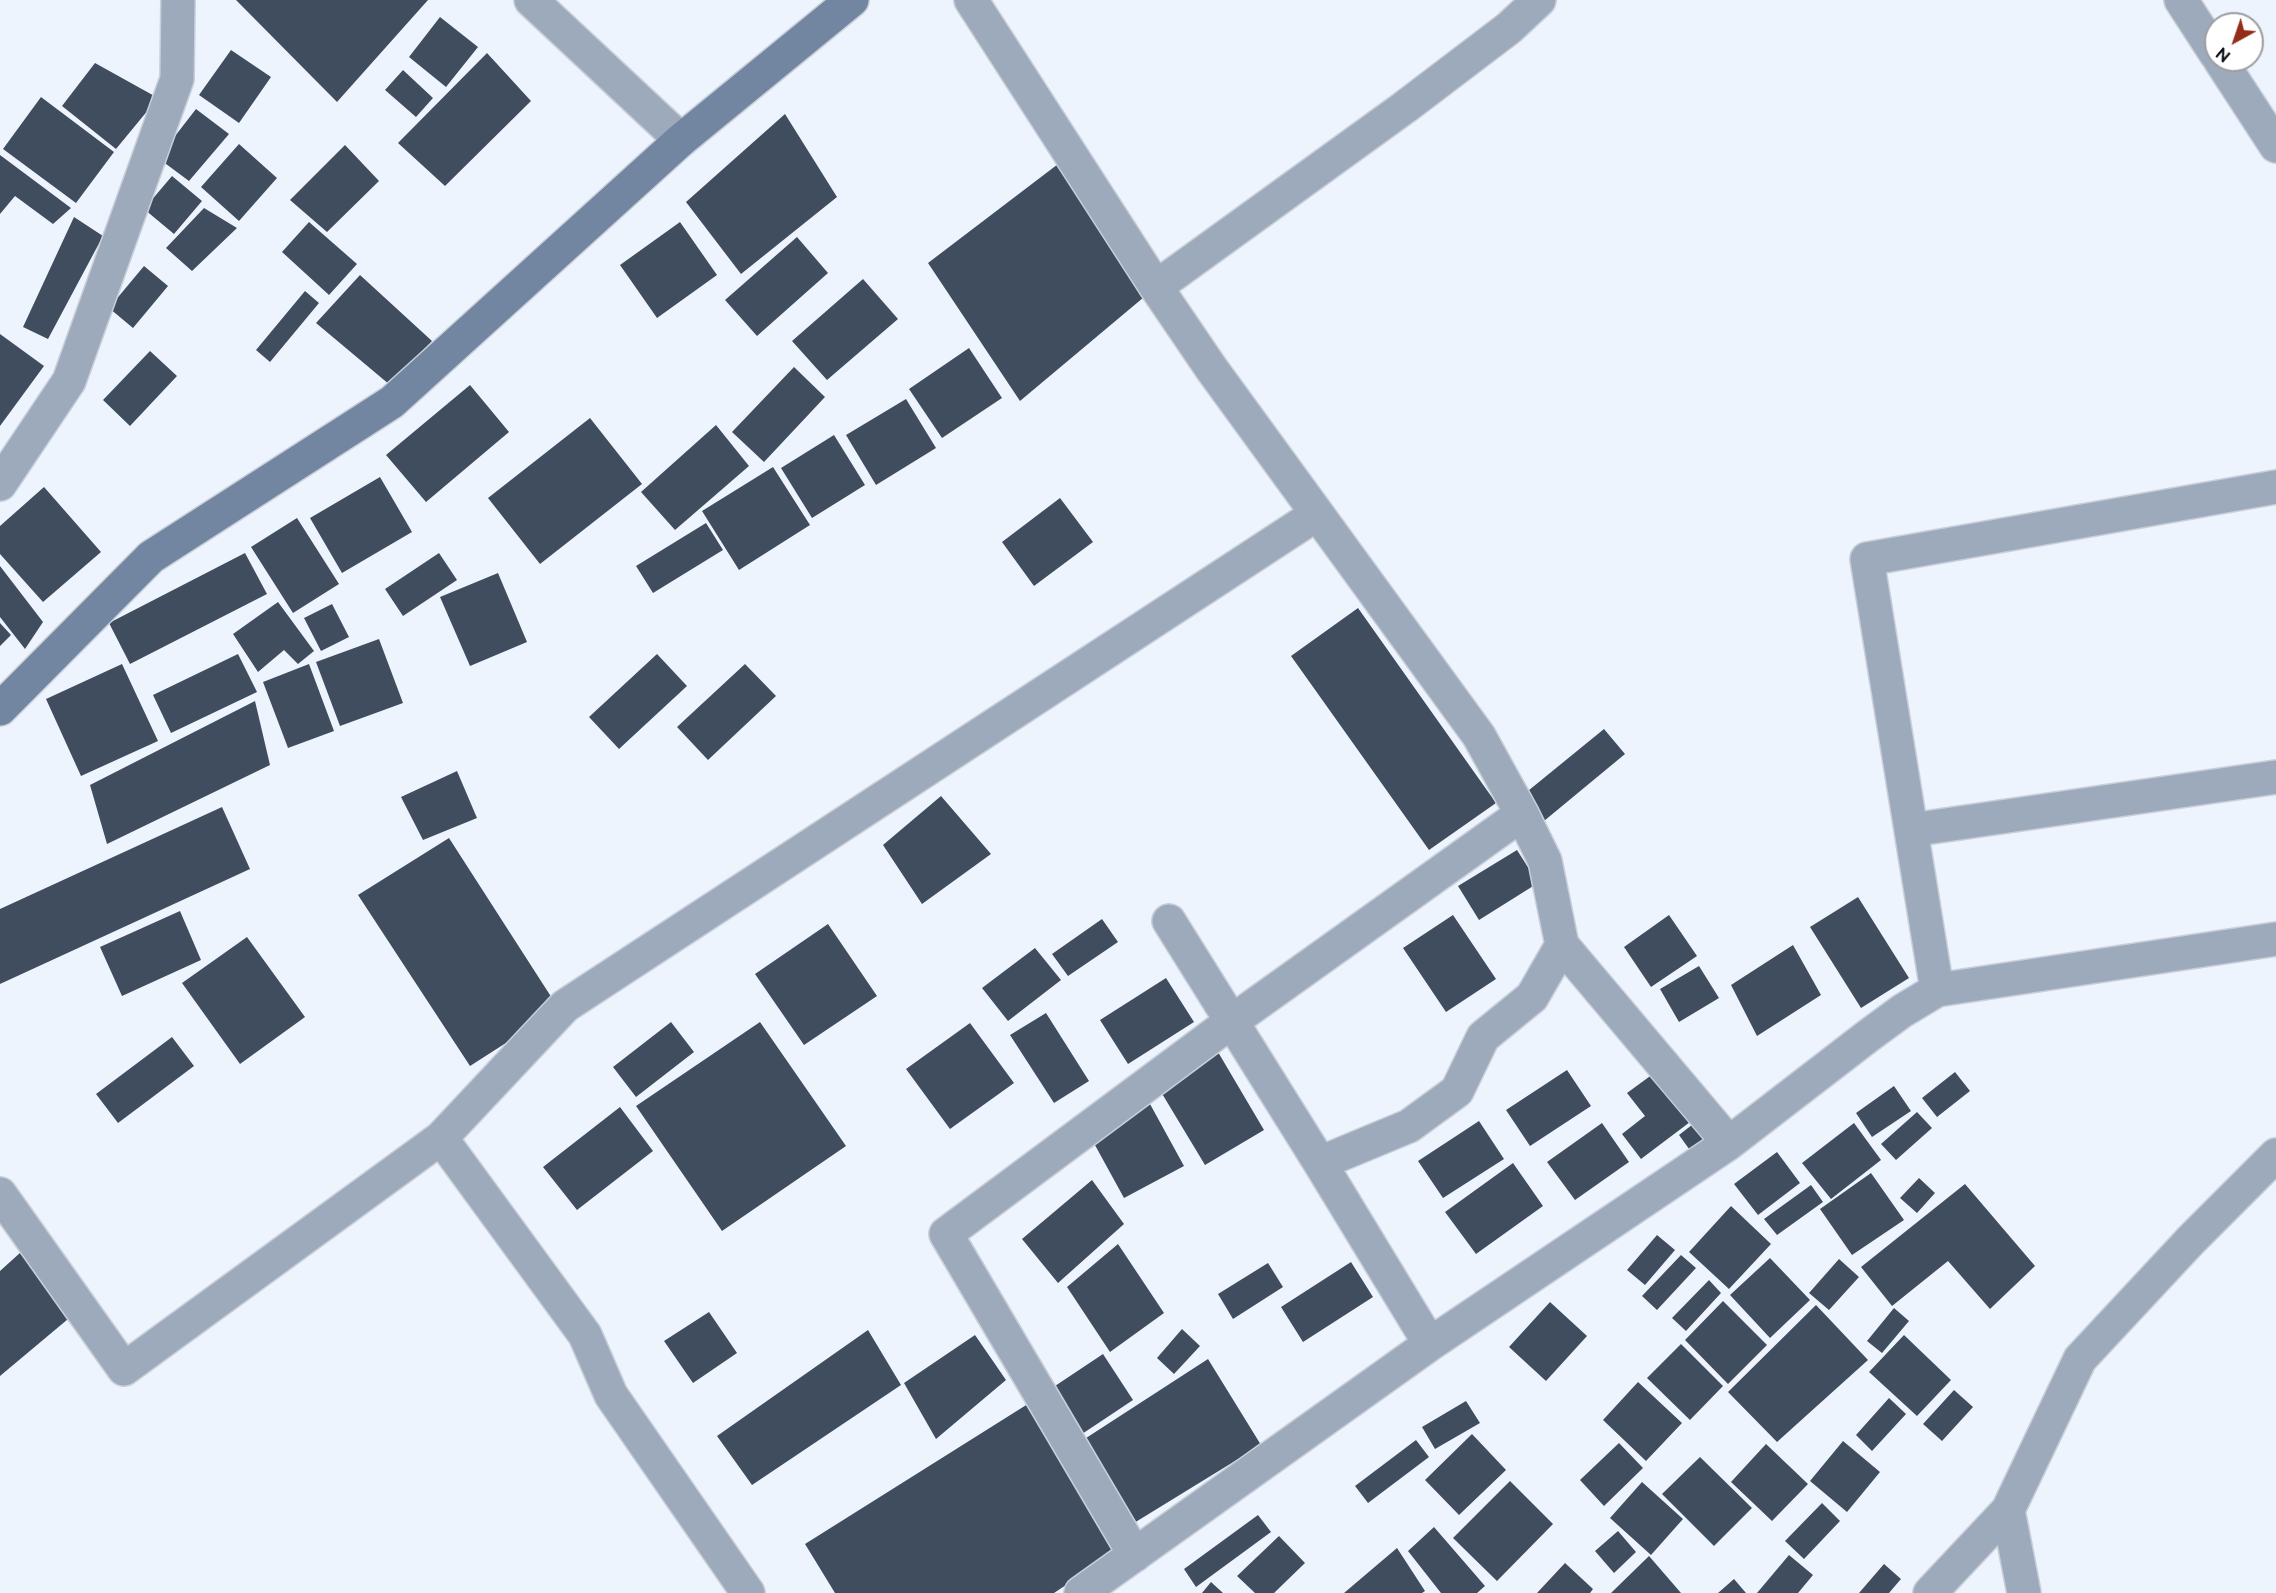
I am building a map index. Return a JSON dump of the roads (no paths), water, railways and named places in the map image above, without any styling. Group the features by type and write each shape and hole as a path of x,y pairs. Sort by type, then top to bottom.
{"street":[{"path":"0,484 69,381 177,79 178,0"},
{"path":"531,0 681,140"},
{"path":"0,709 152,557 392,402 681,140 852,0"},
{"path":"971,0 1156,287 1211,368 1479,735 1545,861 1562,945 1729,1143"},
{"path":"1156,287 1405,107 1509,28 1539,0"},
{"path":"2181,0 2204,35"},
{"path":"2228,72 2276,147"},
{"path":"1937,990 1867,560 2275,494"},
{"path":"0,1194 124,1369 441,1138 566,1006 1317,514"},
{"path":"1911,830 2276,777"},
{"path":"1135,1555 946,1234 1231,1022 1522,814"},
{"path":"1169,921 1430,1344"},
{"path":"1081,1593 1430,1344 1729,1143 1876,1030 1937,990 2276,939"},
{"path":"1320,1163 1409,1126 1457,1091 1483,1037 1532,997 1562,945"},
{"path":"441,1138 585,1335 611,1395 748,1593"},
{"path":"1930,1593 2008,1510 2080,1359 2191,1240 2276,1155"},
{"path":"2008,1510 2024,1593"}]}
